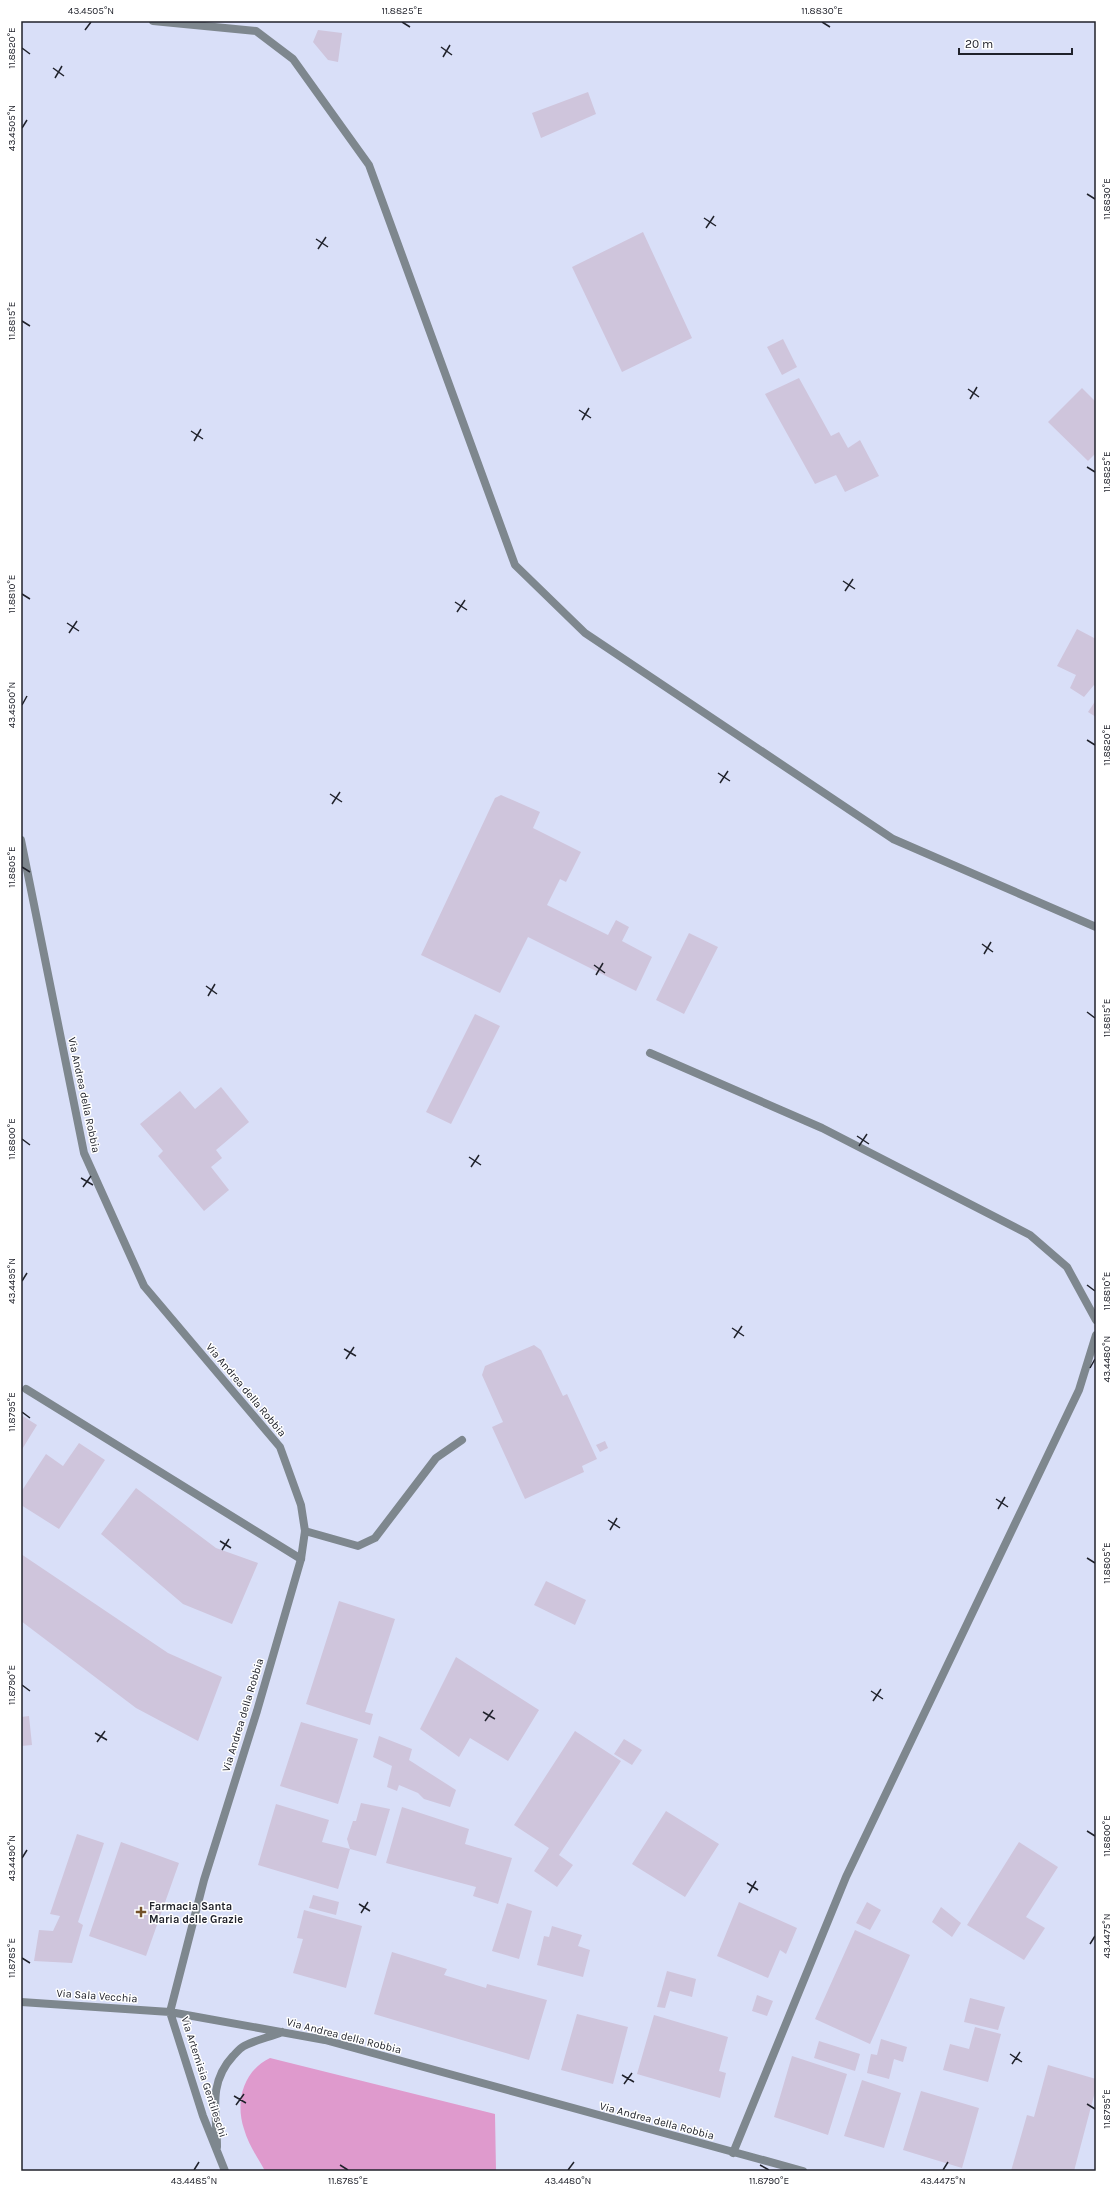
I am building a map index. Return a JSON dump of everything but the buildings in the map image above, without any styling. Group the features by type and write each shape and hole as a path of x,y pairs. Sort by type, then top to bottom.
{"street":[{"path":"153,21 256,31 293,58 369,165 515,565 585,633 893,839 1096,927"},
{"name":"Via Andrea della Robbia","path":"21,840 84,1153 144,1286 280,1447 301,1505 305,1531 301,1559 257,1711 204,1880 170,2012 325,2040 803,2171"},
{"path":"650,1053 822,1128 1030,1235 1067,1267 1096,1320"},
{"path":"733,2153 846,1877 1079,1390 1096,1335"},
{"path":"26,1389 301,1559"},
{"path":"305,1531 358,1546 375,1538 436,1458 462,1440"},
{"name":"Via Sala Vecchia","path":"21,2002 170,2012"},
{"name":"Via Artemisia Gentileschi","path":"170,2012 203,2116 225,2171"},
{"path":"218,2152 217,2118 214,2104 216,2086 227,2063 243,2046 284,2032"}],"shaded area":[{"path":"270,2058 495,2114 496,2171 265,2171 246,2135 241,2119 240,2108 241,2098 248,2079 253,2071"}],"place":[{"name":"Farmacia Santa Maria delle Grazie","path":"141,1912"}]}
